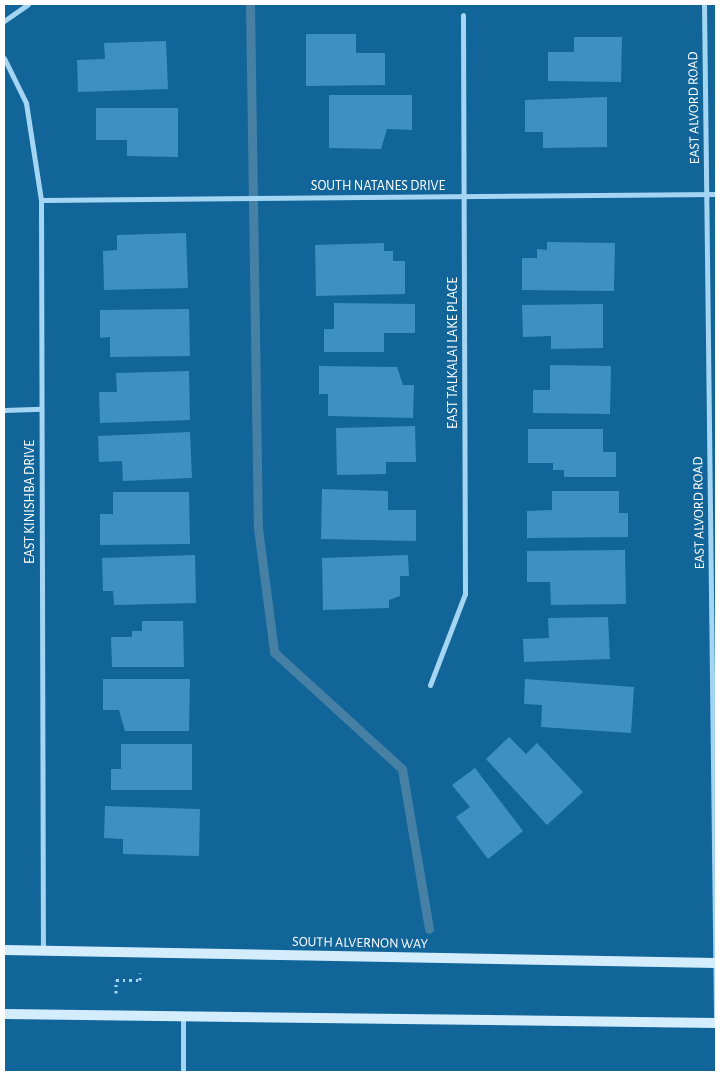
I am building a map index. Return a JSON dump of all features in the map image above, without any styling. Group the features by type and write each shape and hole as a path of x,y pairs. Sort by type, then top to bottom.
{"main road":[{"name":"SOUTH ALVERNON WAY","path":"4,950 716,963"},
{"path":"4,1014 716,1022"}],"street":[{"path":"4,21 28,4"},
{"name":"EAST ALVORD ROAD","path":"704,4 715,771 716,1022"},
{"name":"EAST TALKALAI LAKE PLACE","path":"430,685 465,594 463,15"},
{"name":"EAST KINISHBA DRIVE","path":"4,58 26,103 41,200 43,951"},
{"name":"SOUTH NATANES DRIVE","path":"41,200 716,194"},
{"path":"4,410 41,409"},
{"path":"710,487 716,487"},
{"path":"183,1016 183,1072"}],"path":[{"path":"116,993 116,980 140,980 140,970"}],"building":[{"path":"306,34 356,34 356,53 385,53 385,85 306,86"},
{"path":"574,37 622,37 621,82 548,81 548,52 574,52"},
{"path":"166,41 168,89 78,92 77,60 105,59 104,43"},
{"path":"329,95 412,95 412,130 387,129 381,149 329,148"},
{"path":"607,97 607,147 543,148 543,132 525,132 525,100"},
{"path":"96,108 178,108 178,157 127,156 127,140 96,140"},
{"path":"186,233 188,288 104,290 103,251 117,250 117,235"},
{"path":"547,242 615,243 614,291 522,290 522,258 537,258 537,249 547,250"},
{"path":"384,243 384,251 393,251 393,261 405,261 405,294 316,296 315,245"},
{"path":"334,303 415,304 415,333 384,333 384,352 324,352 324,329 334,329"},
{"path":"603,304 603,348 551,349 551,336 523,337 522,305"},
{"path":"189,309 190,356 110,357 110,337 100,338 100,310"},
{"path":"550,365 611,366 610,414 533,413 533,390 550,390"},
{"path":"319,366 397,367 403,385 414,385 413,418 328,416 328,394 319,394"},
{"path":"189,371 190,420 100,423 99,392 117,392 116,373"},
{"path":"415,426 416,462 386,462 386,474 337,475 336,428"},
{"path":"528,429 603,429 603,452 616,452 616,477 564,477 564,470 553,470 553,463 528,463"},
{"path":"190,432 192,478 123,481 122,461 99,462 98,436"},
{"path":"322,489 388,491 388,510 416,510 416,541 321,539"},
{"path":"552,491 619,491 619,513 628,513 628,537 527,538 527,511 552,510"},
{"path":"113,492 189,492 190,544 100,545 100,514 113,514"},
{"path":"625,550 626,604 551,605 550,582 527,582 527,551"},
{"path":"195,555 196,603 114,605 113,591 103,591 102,558"},
{"path":"408,555 409,576 400,576 400,596 389,600 389,608 323,610 322,558"},
{"path":"608,617 610,659 524,662 523,639 549,638 548,618"},
{"path":"142,621 183,621 184,667 112,667 111,637 132,637 132,631 142,631"},
{"path":"103,679 190,679 189,731 125,731 119,710 103,710"},
{"path":"525,679 634,687 631,733 541,727 542,705 524,704"},
{"path":"509,737 526,754 537,743 583,792 547,825 486,759"},
{"path":"121,744 192,744 192,790 111,790 111,769 121,769"},
{"path":"475,768 523,831 488,859 456,817 470,807 452,785"},
{"path":"105,806 200,809 199,856 123,854 123,839 104,838"}],"waterway":[{"path":"250,4 258,528 274,652 402,769 429,929"}]}
